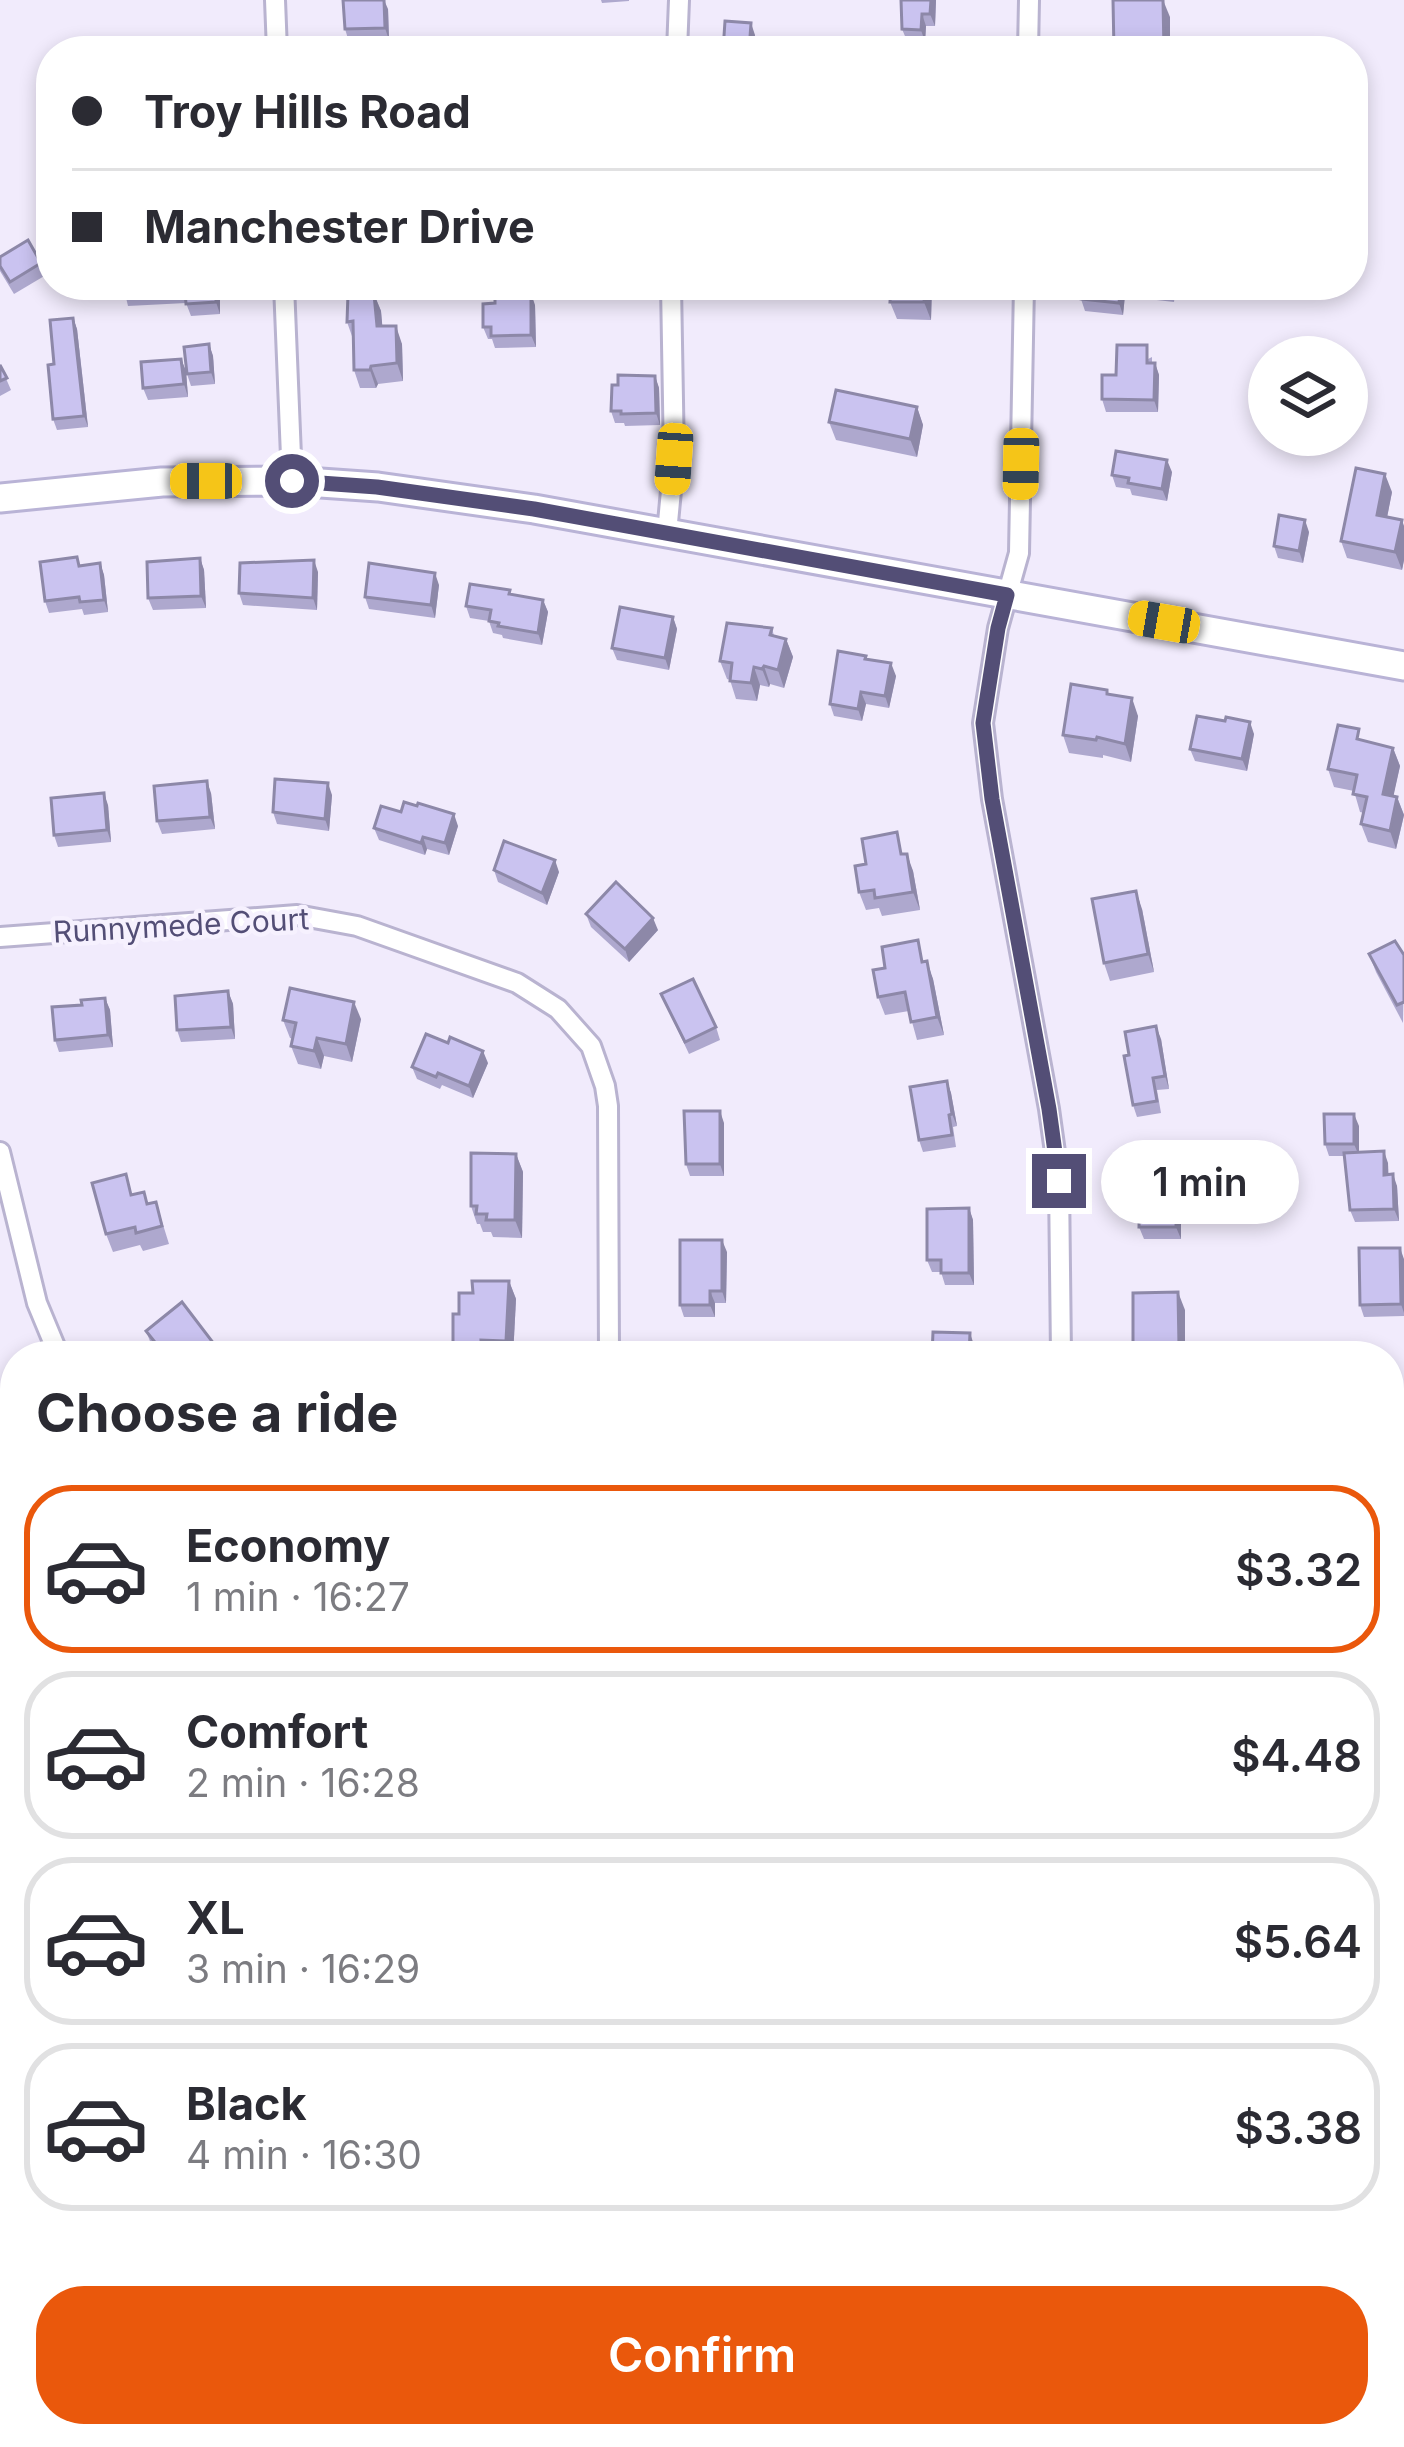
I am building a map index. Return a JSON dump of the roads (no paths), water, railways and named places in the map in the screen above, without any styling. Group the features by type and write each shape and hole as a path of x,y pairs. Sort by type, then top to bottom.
{"main road":[{"path":"0,498 162,482 292,481 377,487 490,502 1404,666"}],"street":[{"path":"275,0 276,36"},
{"path":"677,36 679,0"},
{"path":"1028,36 1029,0"},
{"path":"285,300 292,481"},
{"path":"667,533 674,459 671,300"},
{"path":"1024,300 1019,553 998,628 983,723 1059,1181 1061,1341"},
{"name":"Runnymede Court","path":"0,937 297,914 357,926 517,983 558,1009 591,1046 605,1085 609,1341"},
{"path":"0,1152 37,1303 53,1341"}]}
